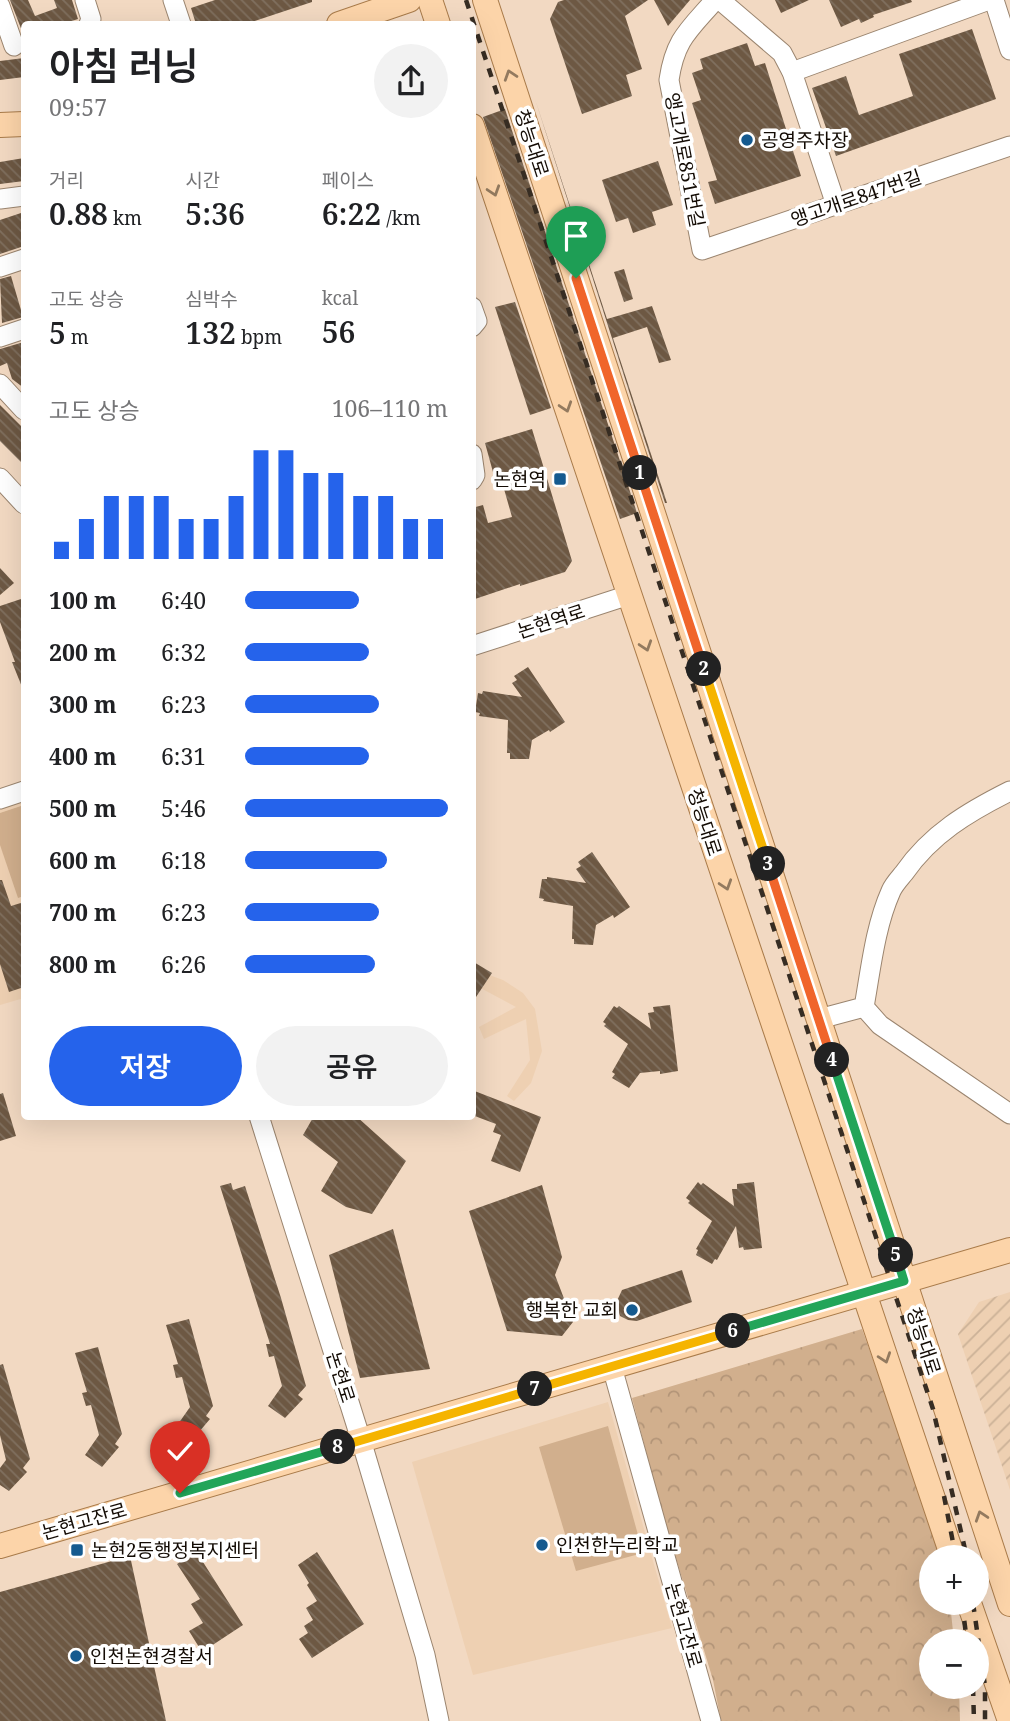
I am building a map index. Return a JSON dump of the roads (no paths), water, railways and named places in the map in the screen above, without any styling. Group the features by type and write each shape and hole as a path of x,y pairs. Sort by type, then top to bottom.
{"main road":[{"path":"347,21 409,0"},
{"path":"430,0 438,21"},
{"name":"청능대로","path":"485,0 1010,1604"},
{"path":"0,125 21,124"},
{"name":"청능대로","path":"476,137 949,1545"},
{"name":"논현고잔로","path":"0,1546 1010,1250"},
{"path":"973,1615 1010,1721"}],"street":[{"path":"85,0 90,21"},
{"path":"173,0 180,21"},
{"path":"718,0 782,53 792,72 836,205"},
{"name":"앵고개로851번길","path":"702,250 669,80 673,55 678,46 718,0"},
{"path":"792,72 992,0 1010,50"},
{"path":"0,6 13,46"},
{"name":"앵고개로847번길","path":"702,250 1010,146"},
{"path":"0,199 21,196"},
{"path":"0,267 21,260"},
{"path":"0,337 21,330"},
{"path":"0,384 21,402"},
{"path":"0,478 21,501"},
{"name":"논현역로","path":"476,645 629,595"},
{"path":"864,1007 875,942 892,889 917,853 945,828 1010,791"},
{"path":"0,799 21,792"},
{"path":"818,1019 864,1007"},
{"path":"864,1007 880,1025 1010,1114"},
{"name":"논현로","path":"260,1120 361,1440 425,1655 439,1721"},
{"name":"논현고잔로","path":"612,1367 711,1721"}],"railway":[{"path":"466,0 473,21"},
{"path":"476,30 933,1409 964,1545"},
{"path":"944,1496 953,1545"},
{"path":"964,1615 965,1629"},
{"path":"975,1615 985,1686 985,1721"},
{"path":"973,1699 974,1721"}],"place":[{"name":"공영주차장","path":"747,140"},
{"name":"논현역","path":"560,479"},
{"name":"행복한 교회","path":"632,1310"},
{"name":"인천한누리학교","path":"542,1545"},
{"name":"논현2동행정복지센터","path":"77,1550"},
{"name":"인천논현경찰서","path":"76,1656"}]}
